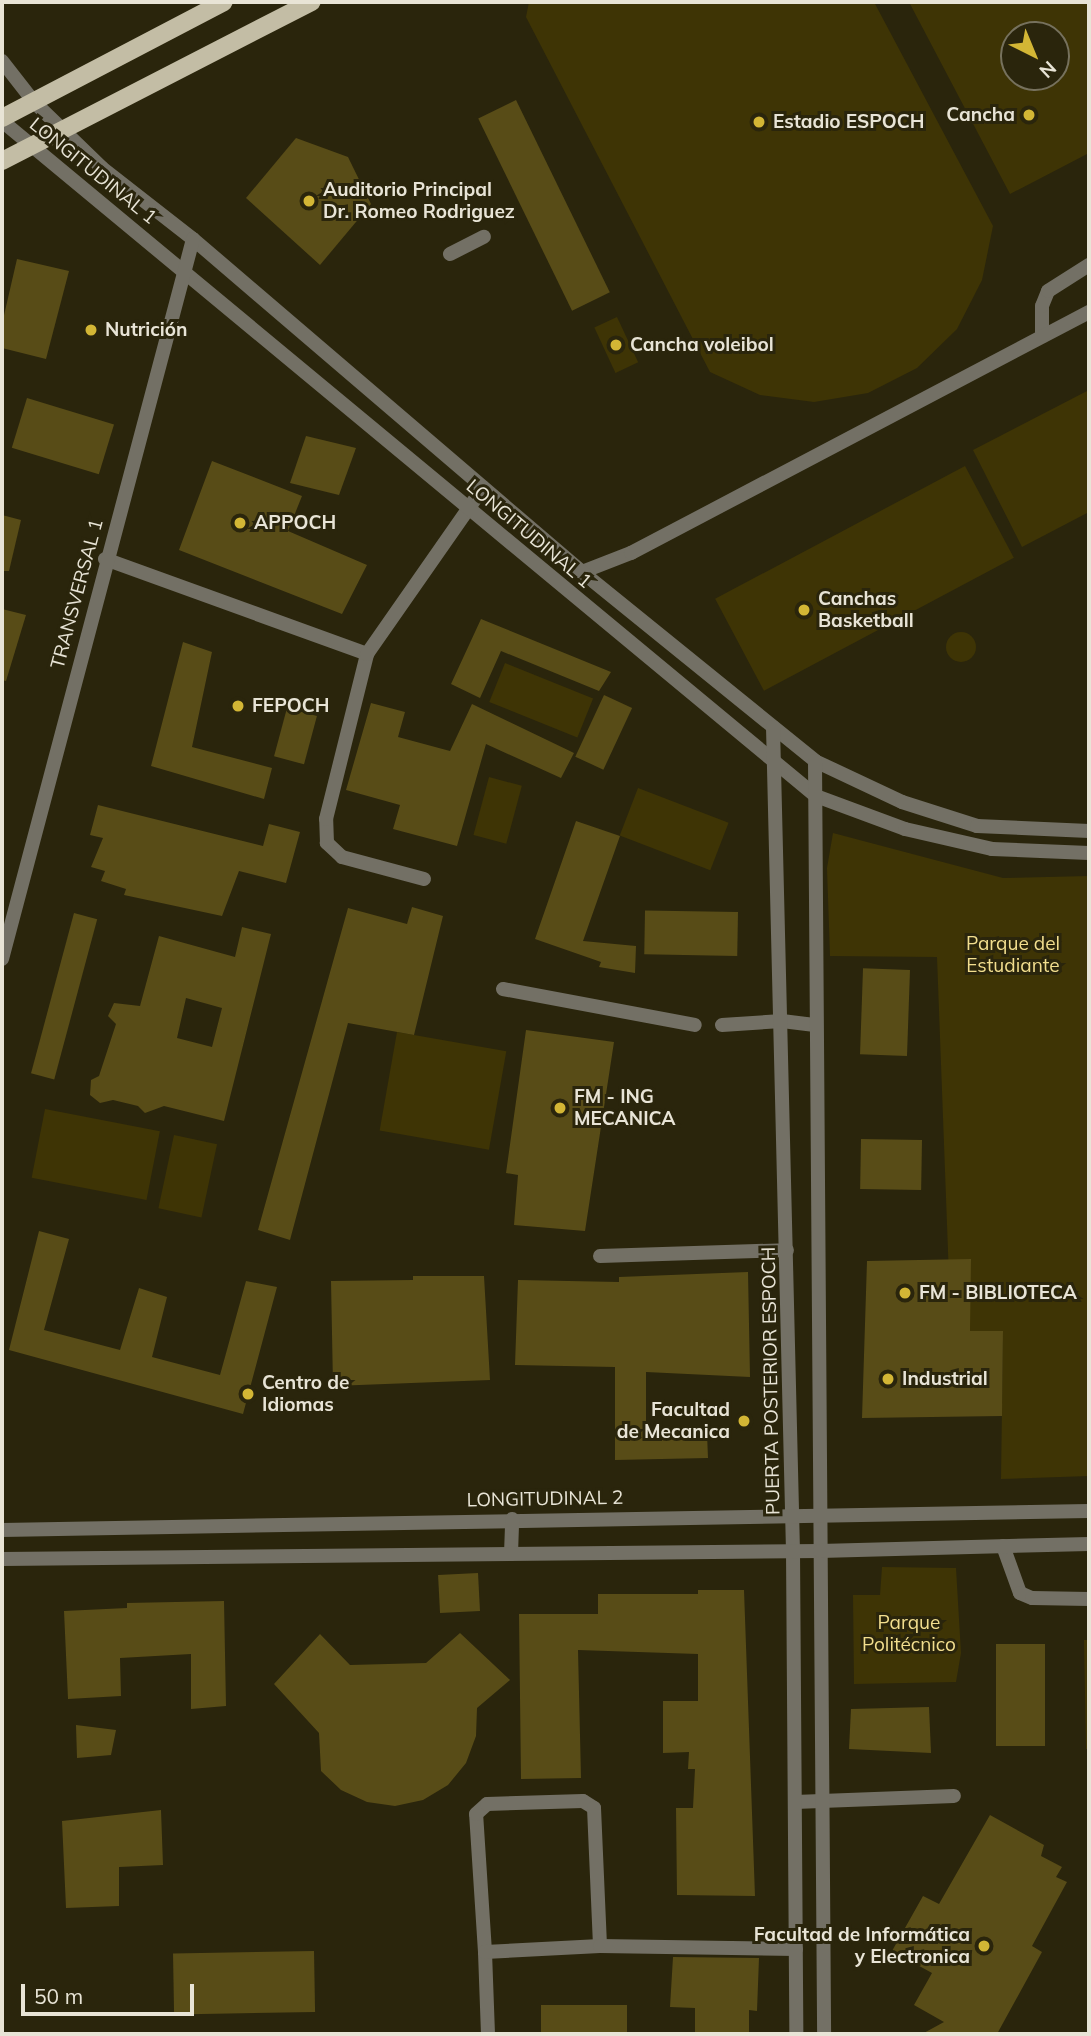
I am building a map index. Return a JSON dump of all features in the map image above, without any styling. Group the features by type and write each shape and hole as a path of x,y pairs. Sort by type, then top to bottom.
{"main road":[{"path":"2,120 225,2"},
{"path":"2,161 312,2"}],"street":[{"name":"LONGITUDINAL 1","path":"2,62 60,129 193,239 582,572 815,761 902,802 977,826 1089,831"},
{"path":"2,62 2,74"},
{"name":"LONGITUDINAL 1","path":"2,120 815,794 905,829 992,849 1089,853"},
{"path":"450,254 484,237"},
{"name":"TRANSVERSAL 1","path":"2,959 105,559 193,239"},
{"path":"1042,337 1042,306 1048,291 1089,265"},
{"path":"582,572 631,553 1089,312"},
{"path":"424,879 342,857 327,843 326,819 367,654 483,488"},
{"path":"105,559 367,654"},
{"name":"PUERTA POSTERIOR ESPOCH","path":"773,726 793,1513 796,2034"},
{"path":"815,761 824,2034"},
{"path":"503,989 695,1025"},
{"path":"722,1025 782,1021 815,1025"},
{"path":"600,1256 787,1250"},
{"name":"LONGITUDINAL 2","path":"2,1531 793,1513 1089,1511"},
{"path":"511,1554 512,1519"},
{"path":"2,1559 793,1552 1089,1544"},
{"path":"1003,1546 1020,1593 1032,1598 1089,1599"},
{"path":"795,1802 954,1796"},
{"path":"488,2034 476,1814 487,1804 583,1801 594,1808 600,1946"},
{"path":"485,1952 600,1946 796,1949"}],"green space":[{"name":"Estadio ESPOCH","path":"529,2 874,2 993,226 982,280 957,329 917,368 868,393 814,402 760,395 710,372 526,17"},
{"name":"Cancha","path":"909,2 1089,2 1089,153 1010,194"},
{"name":"Cancha voleibol","path":"617,317 638,362 615,373 594,328"},
{"path":"1089,390 1089,512 1022,547 973,450"},
{"path":"965,466 1014,558 764,691 715,599"},
{"path":"961,632 967,633 975,641 975,653 967,661 961,662 955,661 947,653 946,647 947,641 955,633"},
{"path":"505,663 593,699 577,738 489,702"},
{"path":"489,777 522,786 506,844 473,835"},
{"path":"638,788 729,823 710,870 620,836"},
{"name":"Parque del Estudiante","path":"833,833 1003,878 1089,876 1089,1476 1001,1479 1003,1332 951,1331 937,957 830,956 827,868"},
{"path":"397,1032 506,1051 489,1150 380,1130"},
{"path":"45,1109 160,1131 146,1200 32,1178"},
{"path":"174,1135 217,1144 201,1218 158,1208"},
{"name":"Parque Politécnico","path":"882,1567 956,1568 961,1653 956,1682 854,1684 853,1595 880,1595"},
{"path":"1084,1640 1089,1640 1089,1749 1086,1749"}],"building":[{"path":"516,100 610,292 572,311 478,118"},
{"name":"Auditorio Principal Dr. Romeo Rodriguez","path":"296,138 348,157 371,204 320,265 246,198"},
{"path":"17,259 69,271 46,359 2,348 2,324"},
{"path":"27,398 114,425 99,474 12,448"},
{"path":"306,436 356,448 339,495 290,483"},
{"name":"APPOCH","path":"212,461 302,496 288,531 367,565 342,614 179,550"},
{"path":"2,515 21,520 9,571 2,571"},
{"path":"2,609 26,615 6,681 2,680"},
{"path":"481,619 611,672 599,691 501,651 480,698 451,684"},
{"path":"183,642 212,652 192,747 272,768 264,799 151,766"},
{"path":"604,695 632,708 603,770 575,757"},
{"path":"371,703 405,712 398,737 450,751 472,704 574,753 561,778 486,744 457,846 393,829 400,805 346,790"},
{"name":"FEPOCH","path":"287,708 317,716 304,764 274,756"},
{"path":"98,805 263,846 269,824 300,832 286,883 239,871 222,916 124,895 126,889 101,881 105,871 91,867 103,838 90,835"},
{"path":"576,821 620,836 583,941 636,946 635,973 599,967 601,962 535,939"},
{"path":"412,907 443,916 414,1035 348,1023 290,1240 258,1230 348,908 407,924"},
{"path":"645,910 738,912 737,956 644,954"},
{"path":"74,913 97,919 54,1080 31,1073"},
{"path":"242,927 271,934 224,1121 164,1106 145,1113 138,1106 113,1100 100,1103 90,1095 91,1080 99,1076 116,1024 108,1016 114,1003 140,1006 159,936 235,957","holes":["186,998 222,1008 212,1047 177,1038"]},
{"path":"863,968 910,970 907,1056 860,1054"},
{"name":"FM - ING MECANICA","path":"526,1030 614,1042 585,1231 514,1225 518,1175 506,1173"},
{"path":"861,1139 922,1140 921,1190 860,1189"},
{"path":"39,1231 69,1239 44,1330 120,1350 139,1288 167,1297 152,1357 220,1375 246,1281 277,1287 243,1414 9,1350"},
{"path":"971,1259 970,1331 1003,1331 1002,1416 862,1418 867,1261"},
{"path":"748,1272 750,1377 646,1372 646,1434 707,1433 708,1458 615,1460 615,1367 515,1365 518,1280 619,1282 619,1277"},
{"path":"413,1276 484,1276 490,1380 333,1386 331,1281 413,1280"},
{"path":"478,1573 480,1611 440,1613 438,1575"},
{"path":"698,1590 744,1590 755,1896 677,1895 676,1808 693,1808 695,1769 688,1769 689,1752 663,1753 663,1701 698,1701 698,1654 578,1650 581,1778 521,1779 519,1614 598,1614 598,1594 698,1594"},
{"path":"224,1601 226,1706 191,1709 191,1654 120,1658 121,1696 68,1699 64,1611 127,1608 127,1603"},
{"path":"460,1633 510,1680 477,1708 476,1736 466,1763 448,1785 423,1800 395,1806 367,1802 341,1790 321,1771 319,1733 274,1684 320,1634 350,1665 426,1663"},
{"path":"996,1644 1045,1644 1045,1746 996,1746"},
{"path":"929,1707 931,1753 849,1749 851,1709"},
{"path":"76,1725 116,1730 111,1755 77,1758"},
{"path":"161,1810 163,1865 119,1867 119,1906 66,1908 62,1821"},
{"path":"990,1815 1044,1845 1041,1856 1062,1867 1056,1877 1067,1882 1032,1946 1042,1952 997,2034 922,2034 944,2022 914,2005 932,1973 892,1951 923,1896 939,1904"},
{"path":"314,1951 315,2012 174,2014 173,1953"},
{"path":"673,1957 759,1958 757,2011 749,2010 749,2034 695,2034 695,2008 670,2007"},
{"path":"541,2005 627,2005 627,2034 541,2034"}],"place":[{"name":"Cancha","path":"1029,115"},
{"name":"Estadio ESPOCH","path":"759,122"},
{"name":"Auditorio Principal Dr. Romeo Rodriguez","path":"309,201"},
{"name":"Nutrición","path":"91,330"},
{"name":"Cancha voleibol","path":"616,345"},
{"name":"APPOCH","path":"240,523"},
{"name":"Canchas Basketball","path":"804,610"},
{"name":"FEPOCH","path":"238,706"},
{"name":"FM - ING MECANICA","path":"560,1108"},
{"name":"FM - BIBLIOTECA","path":"905,1293"},
{"name":"Industrial","path":"888,1379"},
{"name":"Centro de Idiomas","path":"248,1394"},
{"name":"Facultad de Mecanica","path":"744,1421"},
{"name":"Facultad de Informática y Electronica","path":"984,1946"}]}
